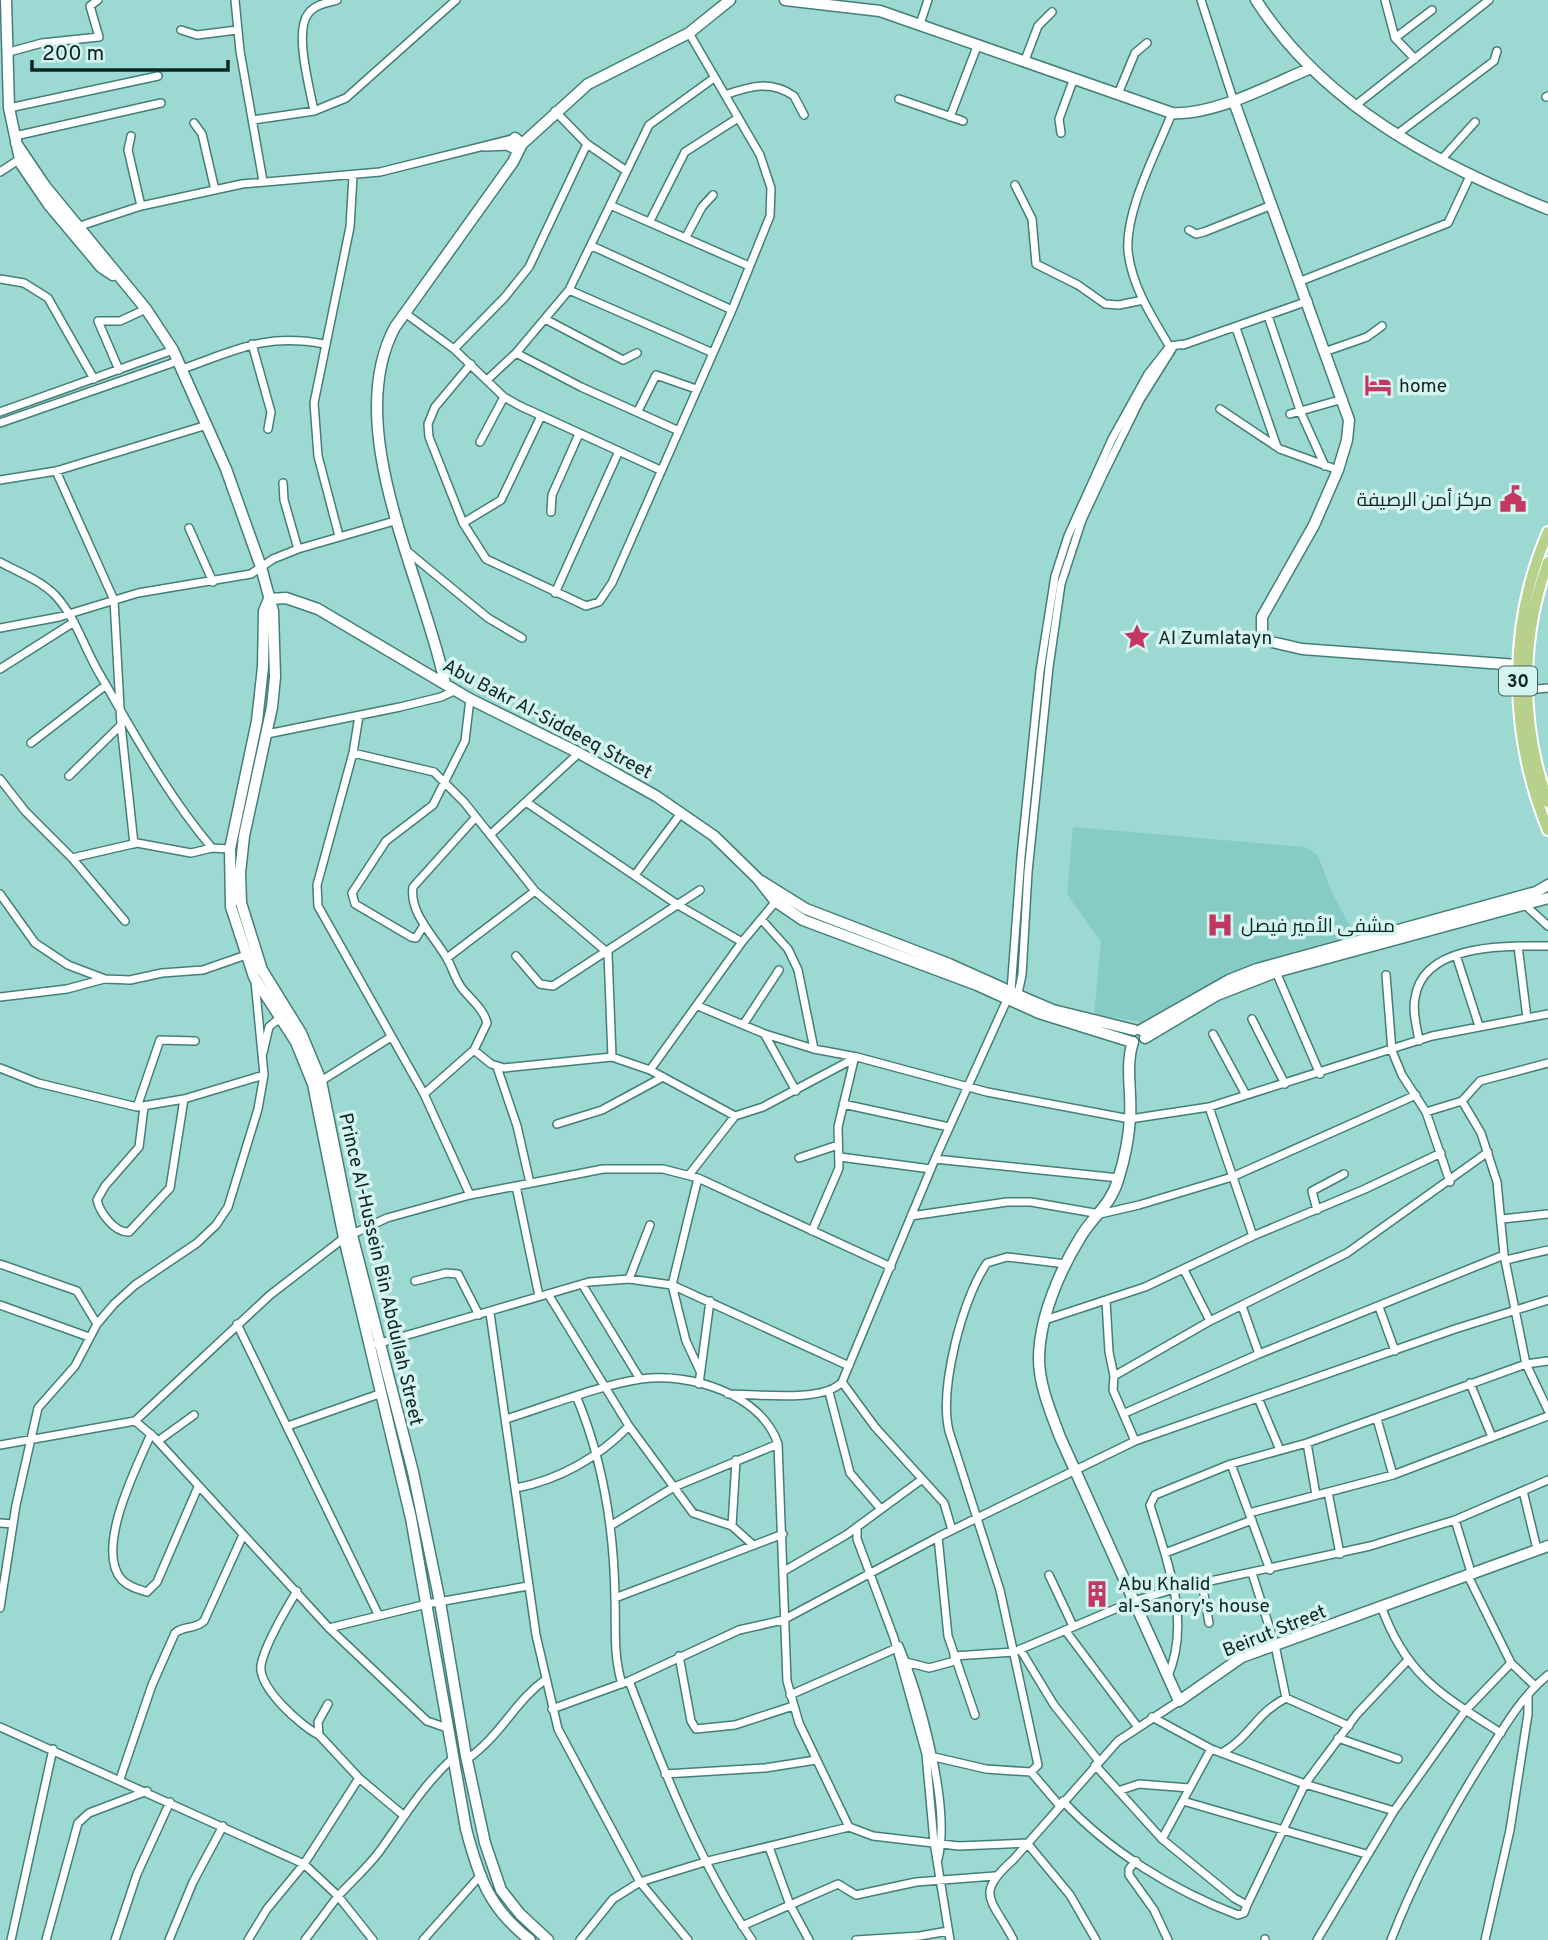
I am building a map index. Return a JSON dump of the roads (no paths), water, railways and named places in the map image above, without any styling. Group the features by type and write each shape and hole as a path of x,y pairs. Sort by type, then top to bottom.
{"main road":[{"name":"30","path":"1548,532 1527,597 1517,665 1521,733 1548,830"},
{"name":"30","path":"1548,562 1531,623 1527,690 1534,744 1548,802"}],"street":[{"path":"6,0 9,52 5,108 158,76"},
{"path":"9,52 42,43 96,38 99,31 90,5 98,0"},
{"path":"235,0 237,30 263,181"},
{"path":"314,111 303,47 304,21 309,11 337,0"},
{"path":"253,120 314,111 357,90 455,0"},
{"path":"74,228 141,206 215,190 263,181 353,176 477,147 515,144 588,84 689,33 727,2 737,0"},
{"path":"785,0 866,8 920,23 1172,113 1195,111 1233,99 1311,68"},
{"path":"920,23 928,0"},
{"path":"1201,0 1233,99 1344,399 1350,430 1338,470 1314,525 1262,617 1260,625 1265,638 1302,649 1517,665"},
{"path":"1385,0 1395,38 1416,59"},
{"path":"1356,105 1489,0"},
{"path":"1261,2 1311,68 1396,135 1439,162 1548,209"},
{"path":"1395,38 1432,10"},
{"path":"1025,61 1038,26 1052,12"},
{"path":"181,30 197,36 237,30"},
{"path":"471,364 435,407 428,424 429,437 463,523 486,559 586,606 603,598 732,310 770,216 771,188 760,155 689,33"},
{"path":"1118,94 1135,53 1147,43"},
{"path":"950,117 978,44"},
{"path":"1396,135 1494,61 1497,51"},
{"path":"487,380 516,353 569,290 649,124 714,78"},
{"path":"1061,133 1059,119 1074,78"},
{"path":"724,95 749,86 768,85 794,96 804,115"},
{"path":"899,99 963,121"},
{"path":"16,140 161,103"},
{"name":"Prince Al-Hussein Bin Abdullah Street","path":"5,108 23,157 74,228 108,261 117,277 146,309 173,350 207,425 261,567 275,639 274,687 267,734 244,836 240,873 246,955 254,977 300,1040 313,1084 375,1344 413,1472 485,1843 501,1890 520,1914 548,1940"},
{"path":"555,111 587,144 625,170"},
{"path":"1171,348 1143,300 1129,260 1128,238 1139,197 1172,113"},
{"path":"650,221 685,152 738,118"},
{"path":"1439,162 1475,122"},
{"path":"194,123 202,134 215,190"},
{"path":"131,136 129,155 141,206"},
{"path":"445,683 429,619 381,458 375,407 384,352 405,313 506,172 515,144"},
{"path":"454,349 505,297 529,267 587,144"},
{"path":"0,172 23,157"},
{"path":"339,536 315,432 314,403 350,227 353,176"},
{"path":"1301,281 1448,223 1469,176"},
{"path":"1015,185 1032,219 1035,264 1078,285 1105,304 1119,305 1143,300"},
{"path":"686,237 702,207 713,195"},
{"path":"610,205 750,266"},
{"path":"1189,230 1196,234 1204,232 1272,205"},
{"path":"592,246 732,310"},
{"path":"0,279 24,283 48,298 94,379"},
{"path":"569,290 713,353"},
{"path":"728,1394 829,1392 842,1382 935,1158 967,1086 1013,997 1029,858 1055,576 1073,525 1135,395 1171,348 1236,328 1307,301"},
{"path":"119,370 98,321 120,321 146,309"},
{"path":"405,313 454,349 504,397 660,470"},
{"path":"1268,316 1301,413 1325,466"},
{"path":"545,319 623,360 637,353"},
{"path":"1327,351 1367,337 1382,326"},
{"path":"1236,328 1277,447"},
{"path":"0,423 252,344 287,338 324,344"},
{"path":"252,344 271,412 268,429"},
{"path":"0,412 173,350"},
{"path":"516,353 581,387 679,431"},
{"path":"638,411 656,375 696,390"},
{"path":"480,442 504,397"},
{"path":"1290,414 1344,399"},
{"path":"1220,409 1277,447 1338,470"},
{"path":"463,523 502,500 541,416"},
{"path":"0,481 55,471 207,425"},
{"path":"551,512 552,495 579,434"},
{"path":"555,593 619,451"},
{"path":"55,471 114,600 121,724 134,844"},
{"path":"282,483 282,495 298,550"},
{"path":"0,668 72,618 114,600 158,589 251,574 298,550 398,520"},
{"path":"189,527 213,582"},
{"path":"407,551 488,618 522,638"},
{"path":"0,562 45,587 72,618 106,685 186,817 212,848"},
{"path":"264,579 296,600"},
{"name":"Prince Al-Hussein Bin Abdullah Street","path":"269,599 264,611 258,712 230,849 229,888 244,931 267,980 321,1081 348,1237"},
{"name":"Abu Bakr Al-Siddeeq Street","path":"269,599 296,600 318,608 470,699 579,753 681,813 714,836 779,897 826,918 949,964 1013,997 1138,1038"},
{"path":"275,639 280,610 285,602 296,600"},
{"path":"0,628 72,618"},
{"path":"31,743 106,685"},
{"path":"1527,690 1548,688"},
{"path":"267,734 441,697 456,690"},
{"path":"424,925 416,938 411,937 360,908 351,896 386,841 430,809 465,741 470,699"},
{"path":"359,716 353,753 317,897 328,929 425,1094 470,1195"},
{"path":"69,776 121,724"},
{"path":"353,753 424,768 445,781 535,891 608,953 612,1057"},
{"path":"491,834 579,753"},
{"path":"0,779 25,811 72,858 125,921"},
{"path":"526,802 678,905 742,942"},
{"path":"635,875 681,813"},
{"path":"425,1094 474,1050 487,1020 459,984 447,958 424,925 413,900 413,887 476,817"},
{"path":"72,858 114,851 134,844 191,853 212,848 230,849"},
{"path":"1179,1701 1098,1529 1055,1424 1041,1378 1039,1359 1045,1320 1066,1264 1083,1232 1112,1196 1118,1178 1130,1119 1130,1061 1138,1038 1229,980 1257,969 1536,892 1548,885"},
{"path":"516,956 540,984 550,987 608,953 700,890"},
{"path":"447,958 535,891"},
{"path":"0,894 35,943 68,965 105,979 130,981 162,973 203,970 246,955"},
{"path":"650,1070 742,942 779,897"},
{"path":"1138,1038 1217,995 1276,972 1548,898"},
{"path":"1525,905 1548,926"},
{"path":"761,919 788,949 798,970 814,1049"},
{"path":"1419,1041 1414,1008 1417,987 1434,963 1456,955 1518,946 1548,946"},
{"path":"1518,946 1527,1018"},
{"path":"1456,955 1479,1026"},
{"path":"743,1025 779,970"},
{"path":"1276,972 1320,1074"},
{"path":"1386,975 1392,1051 1426,1112 1450,1182"},
{"path":"0,1608 13,1524 38,1408 75,1366 97,1324 135,1284 190,1248 216,1225 234,1189 264,1075 254,977"},
{"path":"0,997 67,989 105,979"},
{"path":"698,1006 765,1034 814,1049 967,1086 1130,1119 1209,1107 1419,1041 1479,1026 1548,1014"},
{"path":"1252,1019 1285,1084"},
{"path":"263,1053 270,1025 276,1021 284,1021"},
{"path":"765,1034 796,1091"},
{"path":"1213,1034 1246,1095"},
{"path":"321,1081 391,1037"},
{"path":"184,1099 170,1188 129,1232 124,1233 115,1227 97,1200 104,1186 139,1147 140,1107 160,1040 195,1041"},
{"path":"474,1050 497,1067 529,1068 612,1057 650,1070 735,1116"},
{"path":"689,1175 735,1116 763,1107 855,1058"},
{"path":"812,1231 839,1168 838,1145 855,1058"},
{"path":"1426,1112 1462,1101 1480,1081 1548,1063"},
{"path":"497,1067 517,1126 530,1183"},
{"path":"0,1068 38,1083 140,1107 184,1099 264,1075"},
{"path":"557,1124 601,1110 663,1077"},
{"path":"911,1216 1019,1202 1100,1214 1232,1177 1416,1095"},
{"path":"1462,1101 1488,1152 1500,1194 1505,1257 1526,1364 1548,1410"},
{"path":"844,1104 949,1127"},
{"path":"1209,1107 1253,1236"},
{"path":"799,1158 838,1145"},
{"path":"1114,1376 1210,1321 1347,1253 1450,1182 1488,1152"},
{"path":"1045,1320 1106,1301 1184,1270 1253,1236 1441,1153"},
{"path":"840,1157 931,1169"},
{"path":"935,1158 1118,1178"},
{"path":"0,1445 135,1421 237,1324 301,1268 348,1237 387,1218 470,1195 530,1183 616,1168 663,1169 689,1175 891,1267"},
{"path":"1317,1210 1312,1191 1344,1174"},
{"path":"698,1178 672,1285 686,1342 701,1371"},
{"path":"516,1186 539,1296"},
{"path":"1502,1219 1548,1214"},
{"path":"629,1279 650,1225"},
{"path":"1125,1413 1259,1354 1505,1257 1548,1250"},
{"path":"1031,1772 1038,1765 1018,1683 1017,1651 998,1580 945,1412 961,1323 977,1281 990,1261 1007,1257 1066,1264"},
{"path":"0,1264 77,1291 97,1324"},
{"path":"1184,1270 1210,1321"},
{"path":"415,1281 446,1273 457,1274 479,1315"},
{"path":"375,1344 582,1284 629,1279 672,1285 849,1366"},
{"path":"582,1284 640,1379"},
{"path":"548,1294 629,1426 695,1514 732,1526 752,1544"},
{"path":"552,1709 626,1682 753,1625 782,1620 938,1537 1135,1441 1548,1300"},
{"path":"699,1384 710,1301"},
{"path":"1106,1301 1113,1390 1135,1441"},
{"path":"0,1305 89,1337"},
{"path":"1242,1306 1259,1354"},
{"path":"1379,1307 1395,1351"},
{"path":"489,1313 528,1586 552,1709 573,1761 639,1882 688,1940"},
{"path":"237,1324 378,1614"},
{"name":"Prince Al-Hussein Bin Abdullah Street","path":"375,1344 382,1393 402,1476 427,1604 466,1829 479,1877 500,1912 530,1940"},
{"path":"1168,1676 1178,1636 1174,1589 1166,1553 1150,1505 1152,1497 1231,1464 1307,1443 1526,1364 1548,1361"},
{"path":"506,1419 640,1379 667,1378 699,1384 728,1394 766,1420 778,1444 783,1534 784,1666 793,1706 849,1827"},
{"path":"842,1382 875,1427 946,1505 952,1530"},
{"path":"1471,1383 1492,1437"},
{"path":"829,1392 850,1473 880,1508"},
{"path":"288,1426 382,1393"},
{"path":"577,1398 597,1455 610,1526 615,1598 615,1652 665,1774 742,1926 752,1940"},
{"path":"1258,1398 1280,1450"},
{"path":"158,1441 194,1415"},
{"path":"1166,1553 1250,1517 1316,1495 1393,1475 1548,1416"},
{"path":"1377,1419 1393,1475"},
{"path":"135,1421 158,1441 329,1628 427,1721 447,1727"},
{"path":"516,1488 548,1480 597,1455 629,1426"},
{"path":"151,1434 115,1528 112,1553 121,1578 131,1587 147,1592 157,1582 198,1487"},
{"path":"1307,1443 1316,1495"},
{"path":"610,1526 674,1487 778,1444"},
{"path":"732,1526 736,1460"},
{"path":"1231,1464 1270,1570"},
{"path":"402,1476 413,1472"},
{"path":"784,1571 846,1535 921,1480"},
{"path":"906,1662 929,1668 954,1658 1017,1651 1134,1601 1174,1589 1340,1554 1455,1520 1548,1480"},
{"path":"1523,1491 1537,1549"},
{"path":"1328,1492 1340,1554"},
{"path":"1455,1520 1469,1573 1511,1663 1535,1686"},
{"path":"0,1523 13,1524"},
{"path":"857,1527 857,1539 872,1573 894,1638 929,1755"},
{"path":"615,1598 783,1534"},
{"path":"120,1779 152,1685 175,1633 179,1629 197,1627 204,1621 243,1535"},
{"path":"846,1535 857,1539"},
{"path":"938,1537 944,1608 954,1658 975,1715"},
{"name":"Beirut Street","path":"995,1876 1097,1763 1137,1726 1179,1701 1232,1662 1548,1546"},
{"path":"1252,1573 1275,1645 1286,1698"},
{"path":"1049,1575 1073,1626"},
{"path":"1202,1583 1209,1623"},
{"path":"329,1628 378,1614 528,1586"},
{"path":"297,1591 286,1609 261,1666 265,1683 306,1728 318,1735 359,1777 402,1815"},
{"path":"1381,1606 1407,1661 1465,1711 1501,1733"},
{"path":"1065,1630 1137,1726"},
{"path":"790,1695 897,1647"},
{"path":"897,1647 906,1662 929,1755 938,1860 950,1940"},
{"path":"1017,1651 1118,1791 1162,1839 1234,1898 1247,1905"},
{"path":"679,1656 691,1721 696,1729 735,1725 793,1706"},
{"path":"929,1755 986,1769 1031,1772 1101,1839 1216,1907 1242,1915 1305,1784 1338,1738 1407,1661"},
{"path":"1318,1940 1366,1854 1394,1811 1465,1711 1511,1663"},
{"path":"1391,1940 1428,1854 1501,1733 1535,1686 1548,1675"},
{"path":"467,1760 493,1739 531,1689 545,1679"},
{"path":"1485,1940 1510,1830 1528,1714 1528,1696"},
{"path":"1286,1698 1349,1726"},
{"path":"1222,1753 1243,1740 1264,1711 1286,1698"},
{"path":"318,1735 318,1722 328,1704"},
{"path":"1152,1717 1211,1749 1305,1784 1394,1811"},
{"path":"0,1727 304,1864 338,1896 373,1940"},
{"path":"1338,1738 1398,1759"},
{"path":"10,1940 53,1749"},
{"path":"1162,1839 1211,1749"},
{"path":"305,1940 338,1896 378,1853 402,1815 453,1758"},
{"path":"665,1774 765,1768 816,1760"},
{"path":"248,1940 267,1909 304,1864 359,1777"},
{"path":"1118,1791 1139,1784 1189,1788"},
{"path":"46,1940 78,1823 89,1813 146,1791"},
{"path":"1182,1801 1286,1828 1366,1854"},
{"path":"115,1940 137,1874 170,1802"},
{"path":"169,1940 193,1882 223,1826"},
{"path":"580,1940 613,1899 639,1882 708,1861 849,1827 873,1836 959,1846 1027,1843 1070,1895 1096,1940"},
{"path":"769,1847 790,1905 809,1940"},
{"path":"1136,1861 1129,1869 1129,1875 1154,1910 1168,1940"},
{"path":"742,1926 838,1884 856,1895 941,1879 995,1876 989,1890 989,1899 1013,1939"},
{"path":"423,1940 479,1877"},
{"path":"856,1940 920,1936 948,1931"}],"place":[{"name":"home","path":"1378,385"},
{"name":"مركز أمن الرصيفة","path":"1513,499"},
{"name":"Al Zumlatayn","path":"1137,637"},
{"name":"مشفى الأمير فيصل","path":"1220,925"},
{"name":"Abu Khalid al-Sanory's house","path":"1097,1594"}]}
